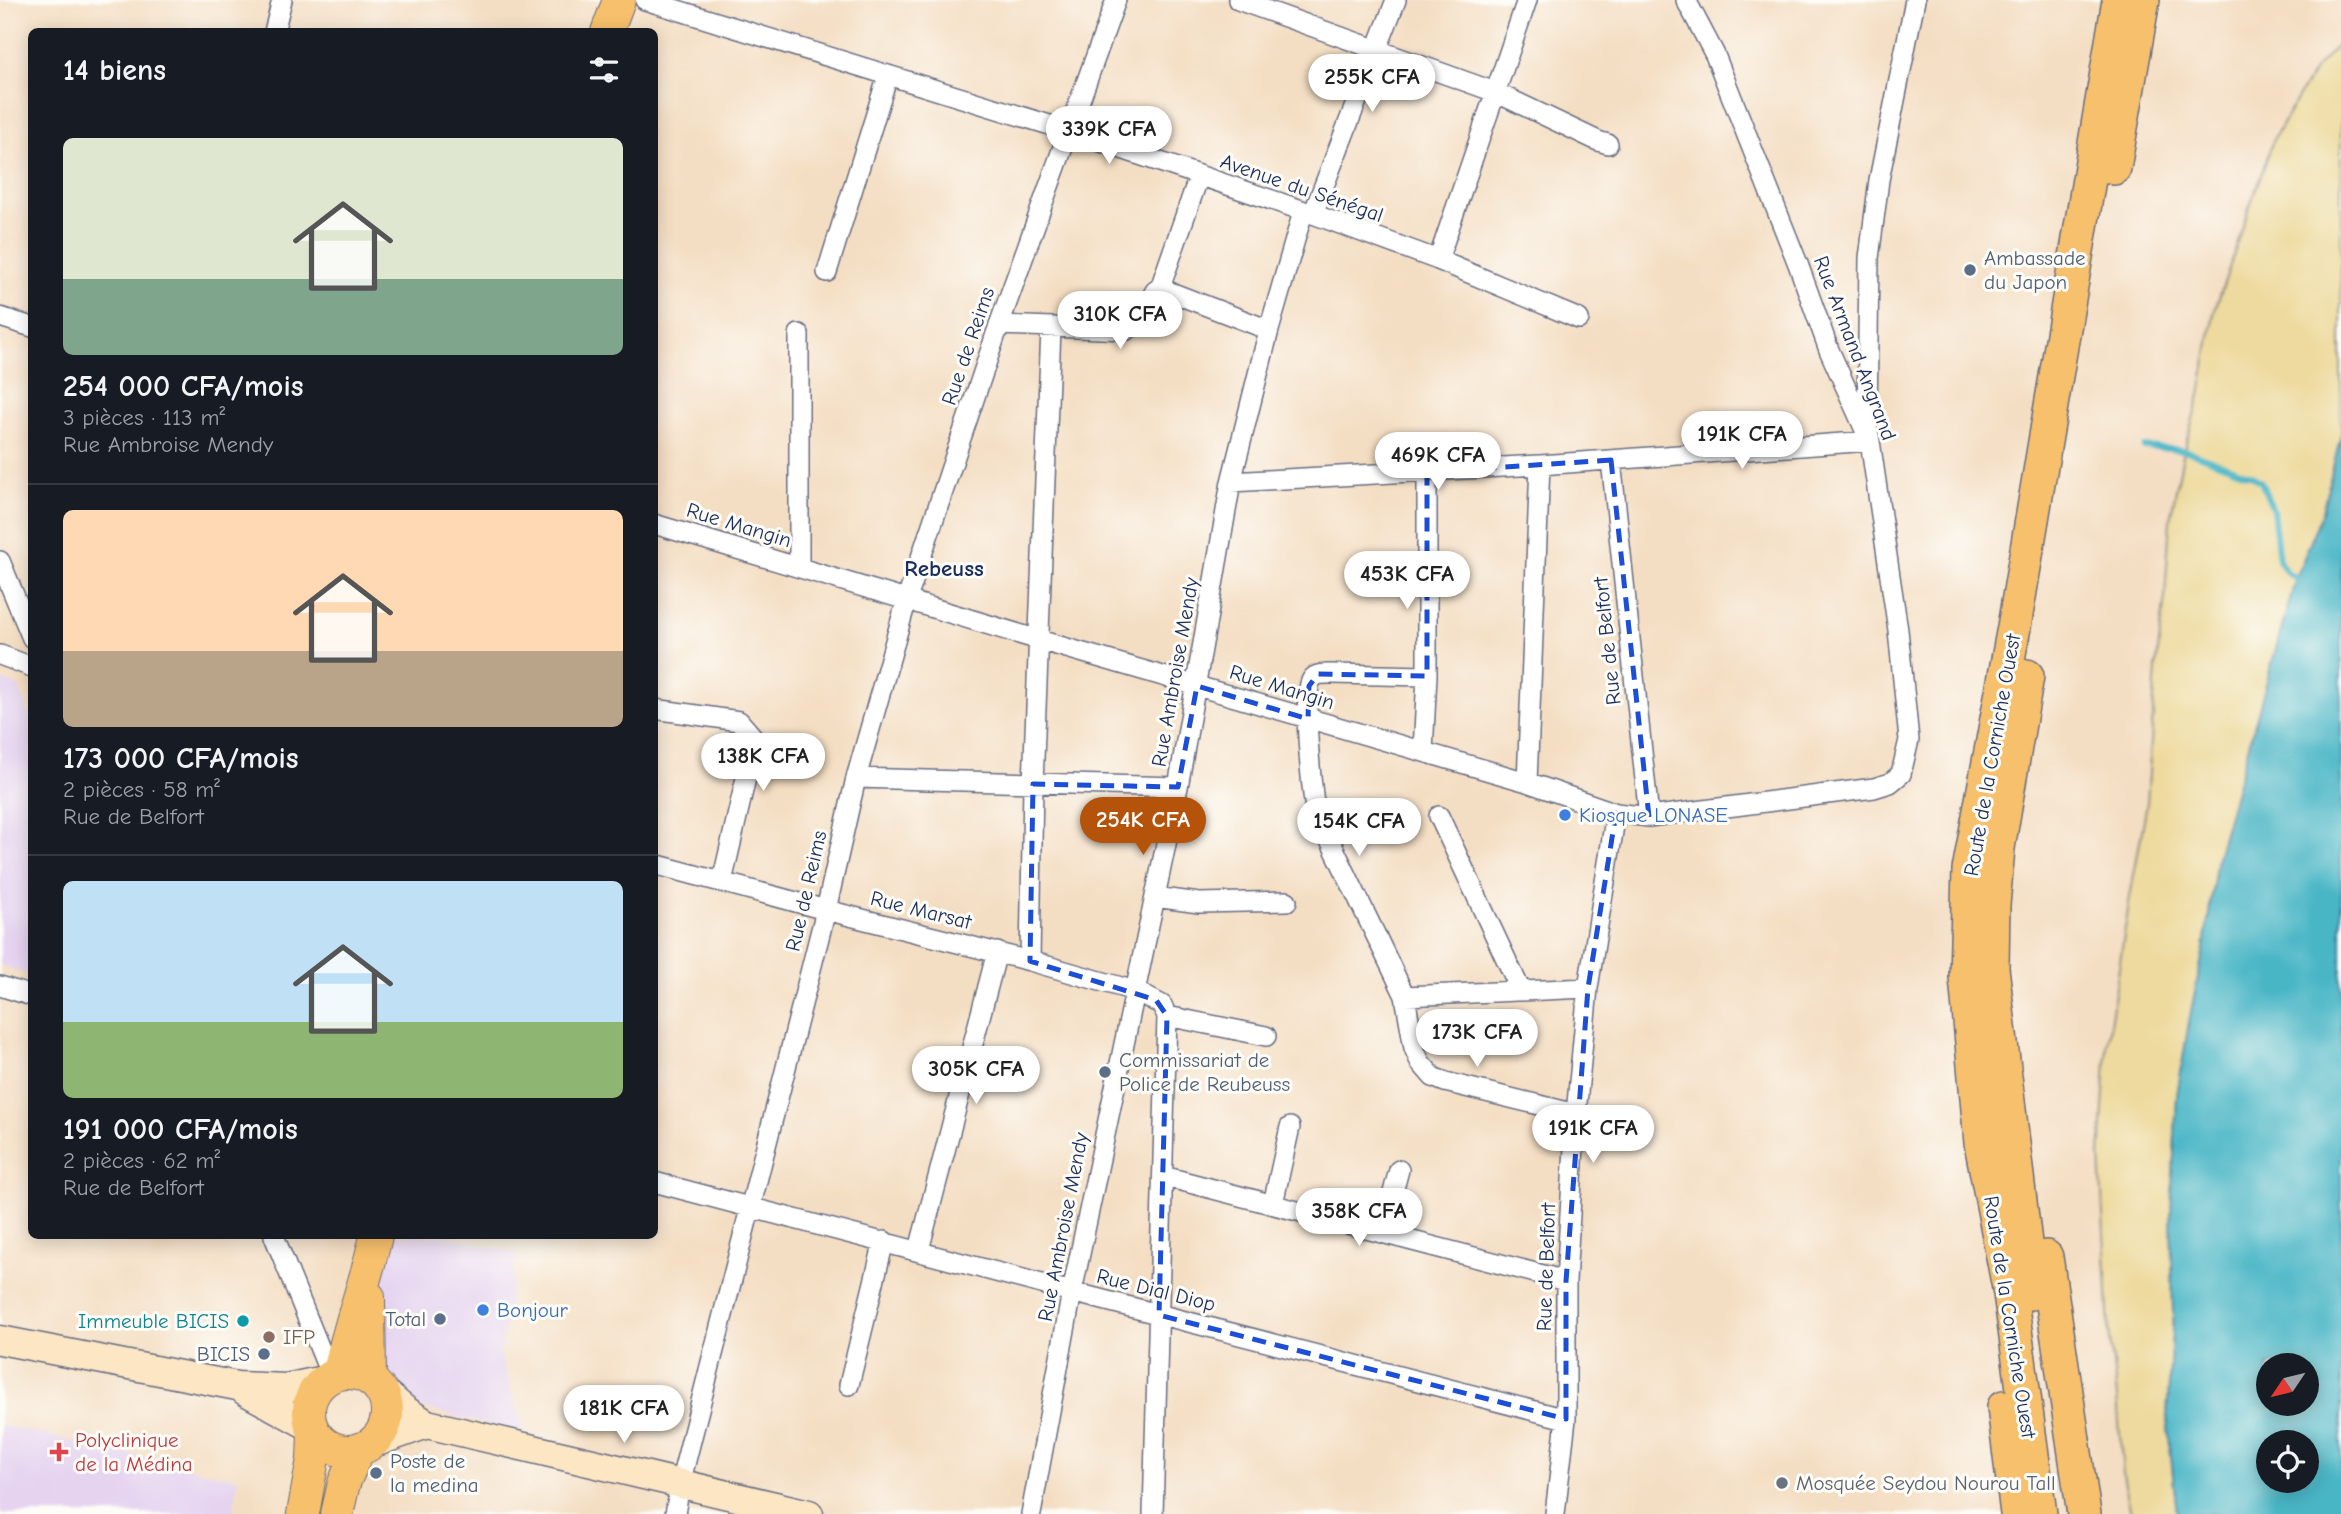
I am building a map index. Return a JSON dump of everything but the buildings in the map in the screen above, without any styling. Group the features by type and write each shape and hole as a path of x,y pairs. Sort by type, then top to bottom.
{"highway":[{"name":"Route de la Corniche Ouest","path":"2040,1514 2010,1293 1980,1129 1966,977 1969,870 2012,640 2119,0"},
{"name":"Route de la Corniche Ouest","path":"2059,1514 1992,968 1993,905 1998,848 2061,455 2143,0"},
{"path":"2014,1161 2034,1206 2043,1240 2084,1514"},
{"path":"2010,1293 2003,1389 2017,1514"}],"main road":[{"path":"608,28 619,0"},
{"path":"375,1239 368,1273 345,1345 331,1376 315,1390 308,1415 313,1430 322,1442 333,1449 346,1452 427,1424"},
{"path":"337,1514 344,1483 366,1447 381,1433 386,1422 387,1410 375,1384 368,1273"},
{"path":"0,1340 237,1386 286,1388 350,1373 375,1384 405,1410 427,1424 809,1514"},
{"path":"237,1386 313,1430"},
{"path":"303,1514 313,1459 313,1430"}],"street":[{"path":"275,28 282,0"},
{"name":"Avenue du Sénégal","path":"645,0 1069,131 1438,260 1579,319"},
{"name":"Rue de Reims","path":"675,1514 680,1484 826,910 856,778 907,599 999,325 1116,0"},
{"path":"1238,0 1495,92 1608,144"},
{"name":"Rue Ambroise Mendy","path":"1031,1514 1072,1292 1178,787 1231,482 1269,330 1308,213 1396,0"},
{"path":"1438,260 1527,0"},
{"name":"Rue Armand Angrand","path":"1686,0 1715,55 1798,264 1833,361 1870,441 1895,606 1909,740 1901,774"},
{"path":"1231,482 1540,465 1870,441 1867,423 1870,258 1879,180 1915,0"},
{"path":"827,272 888,75"},
{"path":"999,325 1127,330 1136,323 1155,290 1160,288 1199,176"},
{"path":"1160,288 1269,330"},
{"path":"0,317 28,326"},
{"path":"1030,961 1033,785 1051,328"},
{"path":"799,334 799,567"},
{"name":"Rue de Belfort","path":"1611,460 1649,817"},
{"path":"1527,782 1540,465"},
{"path":"1423,751 1427,676 1427,472"},
{"name":"Rue Mangin","path":"658,525 1039,640 1527,782 1616,813 1649,817 1874,788 1890,783 1901,774"},
{"path":"0,561 28,628"},
{"path":"0,655 28,666"},
{"path":"1427,676 1318,674 1312,678 1309,686 1308,719 1310,776 1315,809 1405,996 1414,1048 1420,1062 1433,1077 1445,1082 1576,1114"},
{"path":"658,710 739,721 752,736 751,755 722,882"},
{"path":"856,778 1178,787"},
{"name":"Rue de Belfort","path":"1555,1514 1566,1419 1566,1281 1576,1114 1588,988 1616,813"},
{"path":"1439,816 1521,991"},
{"name":"Rue Marsat","path":"658,865 997,952 1135,991 1162,1004 1167,1016"},
{"path":"1155,897 1199,903 1287,901"},
{"path":"919,1250 997,952"},
{"path":"0,986 28,995"},
{"path":"1405,996 1588,988"},
{"path":"1153,1514 1167,1016 1266,1036"},
{"path":"1273,1204 1290,1127"},
{"path":"1382,1233 1399,1170"},
{"path":"1163,1176 1566,1281"},
{"name":"Rue Dial Diop","path":"658,1183 1566,1419"},
{"path":"275,1239 331,1376"},
{"path":"849,1385 884,1241"}],"highlighted area":[{"path":"1611,460 1649,817 1616,813 1588,988 1566,1281 1566,1419 1159,1315 1167,1016 1156,1000 1030,961 1033,784 1178,787 1197,686 1308,719 1309,686 1318,674 1427,676 1427,472"}],"shaded area":[{"path":"0,680 18,686 28,711 28,974 0,965"},
{"path":"387,1239 459,1239 517,1254 500,1355 525,1434 415,1406 391,1387 383,1368 377,1280"},
{"name":"Polyclinique de la Médina","path":"0,1425 238,1479 233,1514 0,1514"}],"sand":[{"path":"2341,41 2341,435 2322,512 2296,578 2217,857 2204,948 2177,1095 2171,1211 2173,1315 2167,1417 2177,1514 2131,1514 2123,1475 2109,1331 2100,1156 2107,1044 2147,803 2170,520 2184,450 2200,395 2214,313 2274,138 2315,69"}],"water":[{"path":"2341,435 2341,1514 2177,1514 2167,1417 2173,1315 2171,1211 2177,1095 2204,948 2217,857 2296,578 2322,512"}],"waterway":[{"path":"2144,447 2184,450 2251,475 2261,482 2273,510 2279,561 2287,572 2296,578"}],"place":[{"name":"Ambassade du Japon","path":"1970,270"},
{"name":"Kiosque LONASE","path":"1565,815"},
{"name":"Commissariat de Police de Reubeuss","path":"1105,1072"},
{"name":"Bonjour","path":"483,1310"},
{"name":"Total","path":"440,1319"},
{"name":"Immeuble BICIS","path":"243,1321"},
{"name":"IFP","path":"269,1337"},
{"name":"BICIS","path":"264,1354"},
{"name":"Polyclinique de la Médina","path":"59,1452"},
{"name":"Poste de la medina","path":"376,1473"},
{"name":"Mosquée Seydou Nourou Tall","path":"1782,1483"}],"district":[{"name":"Rebeuss","path":"944,568"}]}
